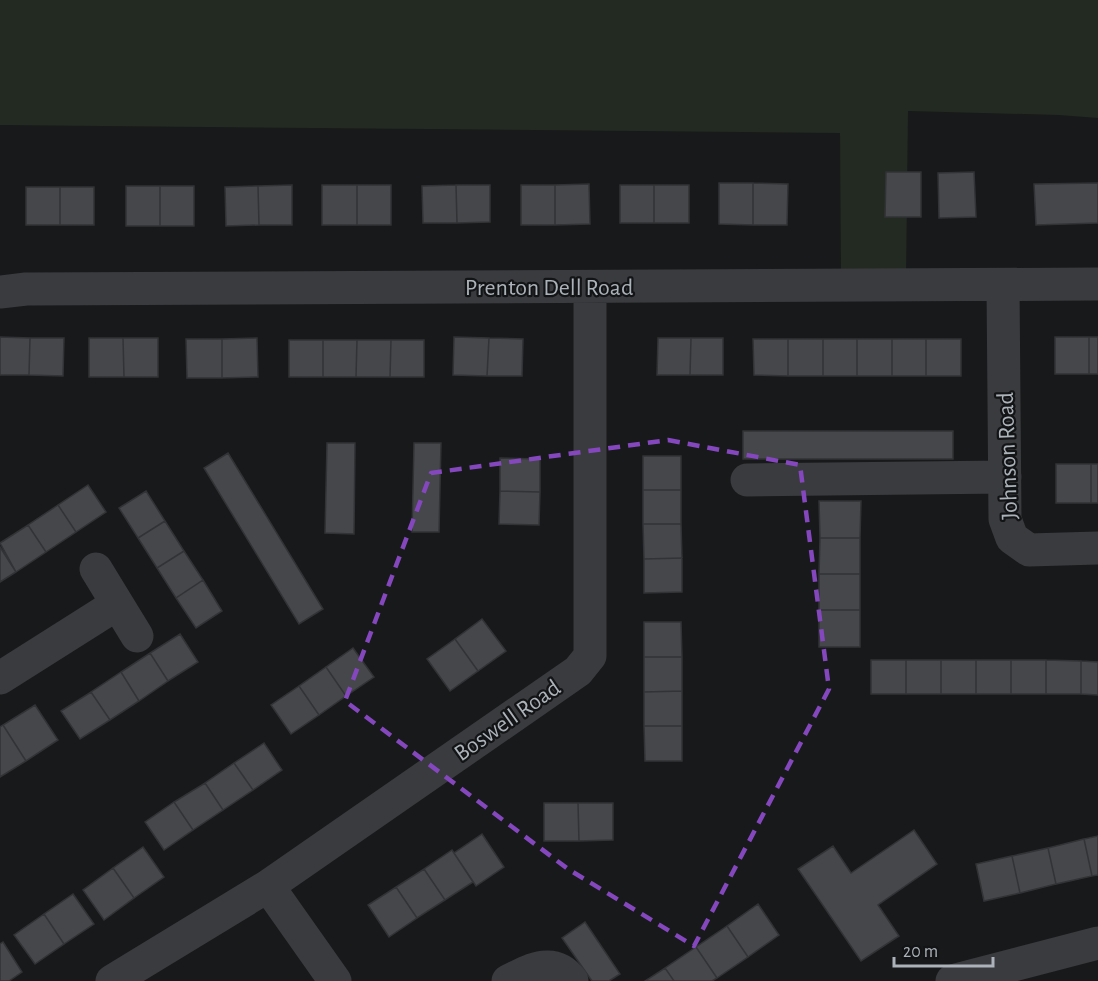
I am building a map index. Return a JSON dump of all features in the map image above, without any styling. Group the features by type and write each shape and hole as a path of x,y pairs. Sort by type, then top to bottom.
{"street":[{"name":"Prenton Dell Road","path":"0,292 38,289 1098,284"},
{"name":"Johnson Road","path":"1003,285 1005,519 1012,538 1029,550 1098,548"},
{"name":"Boswell Road","path":"112,981 268,886 578,671 590,656 590,287"},
{"path":"747,480 1005,477"},
{"path":"96,569 137,636"},
{"path":"0,678 117,604"},
{"path":"268,886 335,981"},
{"path":"951,981 1098,943"},
{"path":"508,981 535,967 549,966 560,969 572,981"}],"highlighted area":[{"path":"668,440 800,465 829,689 694,946 568,869 345,701 431,473"}],"shaded area":[{"path":"0,0 1098,0 1098,118 908,111 906,279 841,278 840,133 0,125"}],"building":[{"path":"886,172 921,172 921,217 885,217"},
{"path":"974,172 976,217 939,218 938,173"},
{"path":"719,183 753,183 753,225 719,224"},
{"path":"753,183 788,184 787,225 753,225"},
{"path":"1098,183 1098,223 1036,225 1034,184"},
{"path":"589,184 590,224 555,225 555,185"},
{"path":"292,185 292,225 259,225 258,186"},
{"path":"322,185 357,185 357,225 322,225"},
{"path":"357,185 391,185 391,225 357,225"},
{"path":"456,185 490,185 490,222 457,223"},
{"path":"456,185 457,223 423,223 422,186"},
{"path":"521,185 555,185 555,225 521,225"},
{"path":"620,185 654,185 654,223 620,223"},
{"path":"654,185 689,185 689,223 654,223"},
{"path":"126,186 160,186 160,226 126,226"},
{"path":"160,186 194,186 194,226 160,226"},
{"path":"258,186 259,225 226,226 225,187"},
{"path":"26,187 60,187 60,225 26,225"},
{"path":"60,187 94,187 94,225 60,225"},
{"path":"0,337 30,338 29,375 0,375"},
{"path":"454,337 489,338 487,376 453,375"},
{"path":"1055,337 1089,337 1089,374 1055,374"},
{"path":"1089,337 1098,337 1098,374 1089,374"},
{"path":"30,338 64,338 63,376 29,375"},
{"path":"89,338 123,338 124,377 89,377"},
{"path":"123,338 158,338 158,377 124,377"},
{"path":"257,338 258,377 222,378 222,339"},
{"path":"489,338 523,339 522,376 487,376"},
{"path":"658,338 691,338 690,375 657,375"},
{"path":"691,338 723,338 723,375 690,375"},
{"path":"186,339 222,339 222,378 187,378"},
{"path":"753,339 788,339 788,376 754,375"},
{"path":"788,339 823,339 823,376 788,376"},
{"path":"823,339 857,339 857,376 823,376"},
{"path":"857,339 892,339 892,376 857,376"},
{"path":"892,339 926,339 926,376 892,376"},
{"path":"926,339 961,339 961,376 926,376"},
{"path":"289,340 323,340 323,377 289,377"},
{"path":"323,340 357,340 356,377 323,377"},
{"path":"357,340 391,340 390,377 356,377"},
{"path":"391,340 424,340 424,377 390,377"},
{"path":"743,431 953,431 953,459 743,459"},
{"path":"327,443 355,443 354,534 325,533"},
{"path":"414,443 441,443 439,532 412,532"},
{"path":"228,453 323,609 299,624 204,468"},
{"path":"643,456 681,456 681,490 643,490"},
{"path":"500,458 540,459 540,492 500,491"},
{"path":"1056,464 1091,464 1091,503 1056,503"},
{"path":"1091,464 1098,464 1098,503 1091,503"},
{"path":"88,485 106,512 76,532 58,505"},
{"path":"643,490 681,490 681,524 643,524"},
{"path":"146,491 165,521 138,538 119,508"},
{"path":"500,491 540,492 539,525 499,524"},
{"path":"819,501 861,501 860,538 820,538"},
{"path":"58,505 76,532 46,552 28,525"},
{"path":"165,521 184,551 157,568 138,538"},
{"path":"643,524 681,524 682,558 644,559"},
{"path":"28,525 46,552 16,572 0,543"},
{"path":"820,538 860,538 860,574 819,574"},
{"path":"0,547 16,572 0,582"},
{"path":"184,551 203,580 176,598 157,568"},
{"path":"682,558 682,592 644,593 644,559"},
{"path":"819,574 860,574 860,610 819,610"},
{"path":"203,580 222,611 196,628 176,598"},
{"path":"819,610 860,610 860,647 819,647"},
{"path":"482,619 506,651 478,671 455,639"},
{"path":"644,622 681,622 682,657 644,657"},
{"path":"180,634 198,662 168,681 150,653"},
{"path":"455,639 478,671 450,691 427,659"},
{"path":"353,648 374,677 346,696 326,667"},
{"path":"150,653 168,681 139,701 121,672"},
{"path":"644,657 682,657 682,691 644,692"},
{"path":"871,660 906,660 906,694 871,694"},
{"path":"906,660 941,660 941,694 906,694"},
{"path":"941,660 976,660 976,694 941,694"},
{"path":"976,660 1011,660 1011,694 976,694"},
{"path":"1011,660 1046,660 1046,694 1011,694"},
{"path":"1046,660 1081,661 1081,694 1046,694"},
{"path":"1081,661 1098,662 1098,695 1081,694"},
{"path":"326,667 346,696 319,715 299,686"},
{"path":"121,672 139,701 110,720 91,692"},
{"path":"299,686 319,715 291,734 271,705"},
{"path":"682,691 682,726 644,726 644,692"},
{"path":"91,692 110,720 80,739 61,711"},
{"path":"35,705 58,740 26,761 3,725"},
{"path":"3,725 26,761 0,777 0,727"},
{"path":"644,726 682,726 682,761 645,761"},
{"path":"264,743 282,770 253,790 234,763"},
{"path":"234,763 253,790 223,810 205,783"},
{"path":"205,783 223,810 193,830 174,802"},
{"path":"174,802 193,830 164,850 145,822"},
{"path":"544,803 578,803 579,841 544,841"},
{"path":"578,803 613,803 613,840 579,841"},
{"path":"914,830 937,864 878,905 899,936 861,961 798,869 833,846 851,873"},
{"path":"482,834 504,867 476,886 454,853"},
{"path":"1098,836 1098,875 1092,876 1084,839"},
{"path":"1084,839 1092,876 1056,884 1048,848"},
{"path":"143,847 164,877 134,898 113,868"},
{"path":"1048,848 1056,884 1020,893 1012,856"},
{"path":"452,850 473,882 445,900 424,869"},
{"path":"1012,856 1020,893 984,901 976,864"},
{"path":"113,868 134,898 104,920 83,890"},
{"path":"424,869 445,900 417,918 396,887"},
{"path":"396,887 417,918 389,937 368,905"},
{"path":"73,894 94,924 64,944 44,914"},
{"path":"758,904 779,935 748,957 727,926"},
{"path":"44,914 64,944 35,964 14,935"},
{"path":"585,922 620,974 609,981 592,981 562,938"},
{"path":"727,926 748,957 717,978 696,947"},
{"path":"3,942 22,972 9,981 0,981 0,944"},
{"path":"696,947 717,978 712,981 674,981 665,968"},
{"path":"665,968 674,981 645,981"}]}
